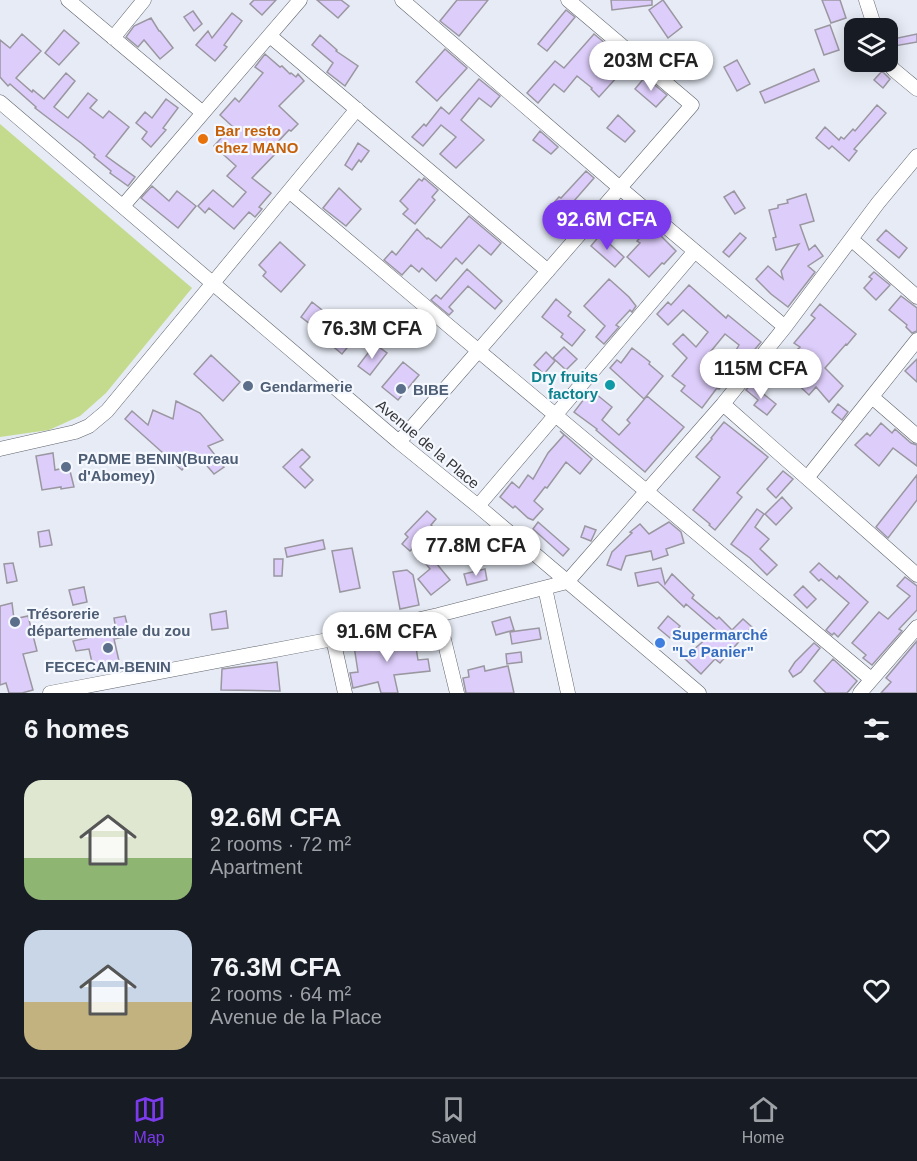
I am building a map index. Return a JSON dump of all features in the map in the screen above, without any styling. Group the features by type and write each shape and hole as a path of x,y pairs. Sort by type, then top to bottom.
{"street":[{"path":"68,0 203,113"},
{"path":"113,38 144,0"},
{"path":"123,206 300,0"},
{"path":"402,0 785,327"},
{"path":"866,0 871,18"},
{"path":"399,442 692,105 570,1"},
{"path":"270,36 548,270"},
{"path":"896,72 917,89"},
{"name":"Avenue de la Place","path":"0,102 399,442 699,693"},
{"path":"0,450 64,435 89,426 107,411 357,109"},
{"path":"50,693 333,639 567,582 723,404 785,327 878,202 917,156"},
{"path":"289,191 871,680"},
{"path":"851,239 917,297"},
{"path":"478,506 695,251"},
{"path":"807,478 917,340"},
{"path":"872,397 917,436"},
{"path":"723,404 917,575"},
{"path":"545,588 568,693"},
{"path":"438,615 457,693"},
{"path":"860,693 917,627"},
{"path":"333,639 345,693"}],"green space":[{"path":"0,124 192,288 106,393 80,416 49,430 0,437"}],"building":[{"path":"254,0 276,0 262,15 250,4"},
{"path":"317,0 341,0 349,6 338,18"},
{"path":"457,0 488,0 459,36 440,21"},
{"path":"611,0 652,0 652,5 612,10"},
{"path":"663,0 682,27 668,38 649,10"},
{"path":"822,0 840,0 846,18 831,23"},
{"path":"566,10 575,17 547,51 538,44"},
{"path":"193,11 202,24 194,31 184,17"},
{"path":"232,13 242,21 224,45 227,47 215,61 196,45 208,31 212,38"},
{"path":"151,18 173,48 160,59 144,40 138,47 126,37 134,26"},
{"path":"830,25 839,50 824,55 815,30"},
{"path":"64,30 79,43 59,65 45,53"},
{"path":"22,34 41,51 16,78 32,92 33,90 44,99 66,73 75,81 54,107 68,118 88,93 97,100 90,108 103,118 109,111 129,127 106,156 135,177 128,186 110,173 111,171 81,143 35,108 10,84 8,86 0,77 0,40 10,48"},
{"path":"594,34 618,54 617,56 627,66 599,97 577,76 564,92 554,84 538,103 527,93 555,61 564,68"},
{"path":"917,34 917,42 898,45 898,38"},
{"path":"320,35 336,51 358,66 345,86 327,72 333,63 312,45"},
{"path":"445,49 467,68 437,101 416,82"},
{"path":"265,54 290,74 296,77 298,74 304,81 279,106 298,124 274,146 279,150 252,178 271,193 259,207 262,209 255,217 249,212 234,229 209,208 205,213 198,206 213,190 233,207 246,192 227,176 236,166 214,146 232,126 220,115 235,98 239,102 263,73 255,67"},
{"path":"737,60 750,84 737,91 724,67"},
{"path":"814,69 819,81 765,103 760,92"},
{"path":"881,72 890,79 883,88 874,80"},
{"path":"645,77 667,95 656,107 635,89"},
{"path":"479,79 500,96 491,107 479,98 461,120 484,140 456,168 440,154 456,137 441,125 423,146 412,137 424,124 426,126 441,107 449,114"},
{"path":"166,99 178,108 163,128 166,130 151,147 142,139 147,132 136,123 145,112 152,118"},
{"path":"877,105 886,113 854,149 857,151 849,161 832,146 829,149 816,138 825,127 839,140 841,137 844,139 853,129 855,131"},
{"path":"618,115 635,131 625,142 607,128"},
{"path":"540,131 558,147 551,154 533,140"},
{"path":"358,143 369,151 352,170 345,165"},
{"path":"586,171 594,178 561,214 551,206"},
{"path":"424,178 438,190 432,197 435,200 415,224 403,214 408,209 400,201 419,179 422,181"},
{"path":"152,186 169,201 177,191 196,206 178,228 141,198"},
{"path":"339,188 361,209 346,226 323,208"},
{"path":"734,191 745,208 735,214 724,197"},
{"path":"806,194 814,221 800,225 809,250 815,245 823,256 808,266 815,272 788,307 756,279 768,266 783,279 781,271 799,244 776,250 773,238 776,237 769,210 788,203 787,200"},
{"path":"469,216 501,243 491,255 479,245 462,264 456,258 436,281 422,268 419,272 411,265 402,275 384,260 392,251 396,255 417,229 441,248"},
{"path":"651,226 676,251 649,277 627,257 640,243 637,241"},
{"path":"886,230 907,248 899,258 877,240"},
{"path":"740,233 746,238 729,257 723,252"},
{"path":"600,235 624,257 615,267 591,246"},
{"path":"280,242 305,265 281,292 263,276 266,272 259,265"},
{"path":"467,269 502,301 495,309 468,286 449,307 453,311 449,315 431,300 436,295 441,299"},
{"path":"874,272 890,285 876,300 864,288 872,279 869,277"},
{"path":"609,279 636,306 616,325 619,327 604,344 596,337 605,326 584,306"},
{"path":"689,285 726,318 728,315 761,342 751,354 747,351 738,367 719,389 717,388 702,408 681,391 685,386 672,376 687,358 673,344 683,334 696,347 708,332 683,310 668,325 657,314 668,302 671,305","holes":["725,334 739,345 724,371 707,356"]},
{"path":"901,296 917,308 917,331 912,333 906,327 907,325 889,310"},
{"path":"556,299 571,312 568,316 585,330 572,346 561,337 563,334 542,317"},
{"path":"312,302 331,317 327,323 351,343 342,354 329,343 331,340 301,317"},
{"path":"820,304 856,334 825,368 843,386 829,402 816,387 809,395 791,378 783,386 771,374 800,347 794,343 815,318 811,315"},
{"path":"375,344 387,353 370,375 358,366"},
{"path":"564,347 577,359 566,370 553,358"},
{"path":"632,348 663,376 644,399 610,368 617,360 621,363"},
{"path":"546,352 555,361 544,374 534,365"},
{"path":"211,355 240,382 223,401 194,374"},
{"path":"917,359 917,382 905,371"},
{"path":"403,362 419,375 398,400 382,387"},
{"path":"751,384 776,404 767,415 754,405 758,400 746,390"},
{"path":"591,390 612,407 602,420 619,435 630,423 627,420 647,396 684,427 645,472 597,429 574,412"},
{"path":"176,401 200,413 223,440 208,446 224,467 214,474 196,453 182,470 125,419 132,411 148,425 153,410 173,419"},
{"path":"838,404 848,412 842,420 832,412"},
{"path":"724,422 768,457 737,493 742,497 715,530 693,510 720,477 696,457"},
{"path":"881,423 892,433 895,429 911,443 917,445 917,466 893,448 879,466 855,445 867,433 870,436"},
{"path":"560,431 592,459 580,474 566,462 547,488 545,487 534,501 543,509 533,520 500,497 512,482 519,488 528,475 533,479 548,453 564,435"},
{"path":"302,449 310,457 300,467 313,480 305,488 283,467"},
{"path":"53,453 55,470 69,467 74,487 42,490 36,456"},
{"path":"783,471 793,479 776,498 767,489"},
{"path":"917,475 917,500 888,538 876,527"},
{"path":"782,497 792,508 776,525 765,514"},
{"path":"757,509 764,514 755,527 769,539 760,549 777,565 767,575 731,544"},
{"path":"427,511 436,519 431,525 434,528 415,550 413,548 410,551 402,544 408,537 405,534"},
{"path":"538,522 569,549 563,556 533,529"},
{"path":"669,522 681,532 684,543 666,549 668,555 653,560 651,551 626,556 621,570 607,565 612,552 640,524 649,534"},
{"path":"585,526 596,530 591,541 581,537"},
{"path":"49,530 52,545 40,547 38,532"},
{"path":"457,535 464,547 436,563 450,580 431,595 418,579 430,569 420,556"},
{"path":"323,540 325,549 287,557 285,548"},
{"path":"352,548 360,588 340,592 332,551"},
{"path":"274,559 283,559 282,576 274,576"},
{"path":"13,563 17,581 7,583 4,564"},
{"path":"819,563 837,579 839,576 868,602 838,637 826,630 849,603 810,572"},
{"path":"661,568 665,584 672,574 694,595 692,598 717,619 719,617 732,630 743,619 752,627 720,663 715,659 701,674 684,658 716,630 686,604 684,607 658,582 638,586 635,573"},
{"path":"485,569 487,580 467,585 464,574"},
{"path":"407,570 413,575 419,605 400,609 393,572"},
{"path":"905,577 917,586 917,610 899,629 902,631 872,665 863,658 866,655 852,643 879,612 888,619 910,596 897,586"},
{"path":"803,586 816,599 807,608 794,595"},
{"path":"84,587 87,602 73,605 69,590"},
{"path":"12,603 14,619 28,616 37,651 23,654 33,690 22,693 9,693 6,683 0,685 0,606"},
{"path":"226,611 228,628 212,630 210,614"},
{"path":"125,616 130,636 114,639 119,661 93,667 89,649 76,651 73,641 116,630 114,618"},
{"path":"668,616 680,626 670,638 658,628"},
{"path":"510,617 514,630 496,635 492,622"},
{"path":"428,626 429,633 407,636 407,631"},
{"path":"539,628 541,639 512,644 510,632"},
{"path":"414,635 418,660 428,659 430,671 394,675 398,693 381,693 378,682 353,688 350,673 358,672 354,646"},
{"path":"917,641 917,693 881,693 891,682 886,678"},
{"path":"814,643 820,648 801,672 793,677 789,671"},
{"path":"521,652 522,662 507,664 506,654"},
{"path":"833,659 857,681 847,693 826,693 814,681"},
{"path":"277,662 280,691 221,690 222,669"},
{"path":"484,666 485,671 508,666 514,693 466,693 463,678 469,677 468,670"}],"place":[{"name":"Bar resto chez MANO","path":"203,139"},
{"name":"Dry fruits factory","path":"610,385"},
{"name":"Gendarmerie","path":"248,386"},
{"name":"BIBE","path":"401,389"},
{"name":"PADME BENIN(Bureau d'Abomey)","path":"66,467"},
{"name":"Trésorerie départementale du zou","path":"15,622"},
{"name":"Supermarché \"Le Panier\"","path":"660,643"},
{"name":"FECECAM-BENIN","path":"108,648"}]}
